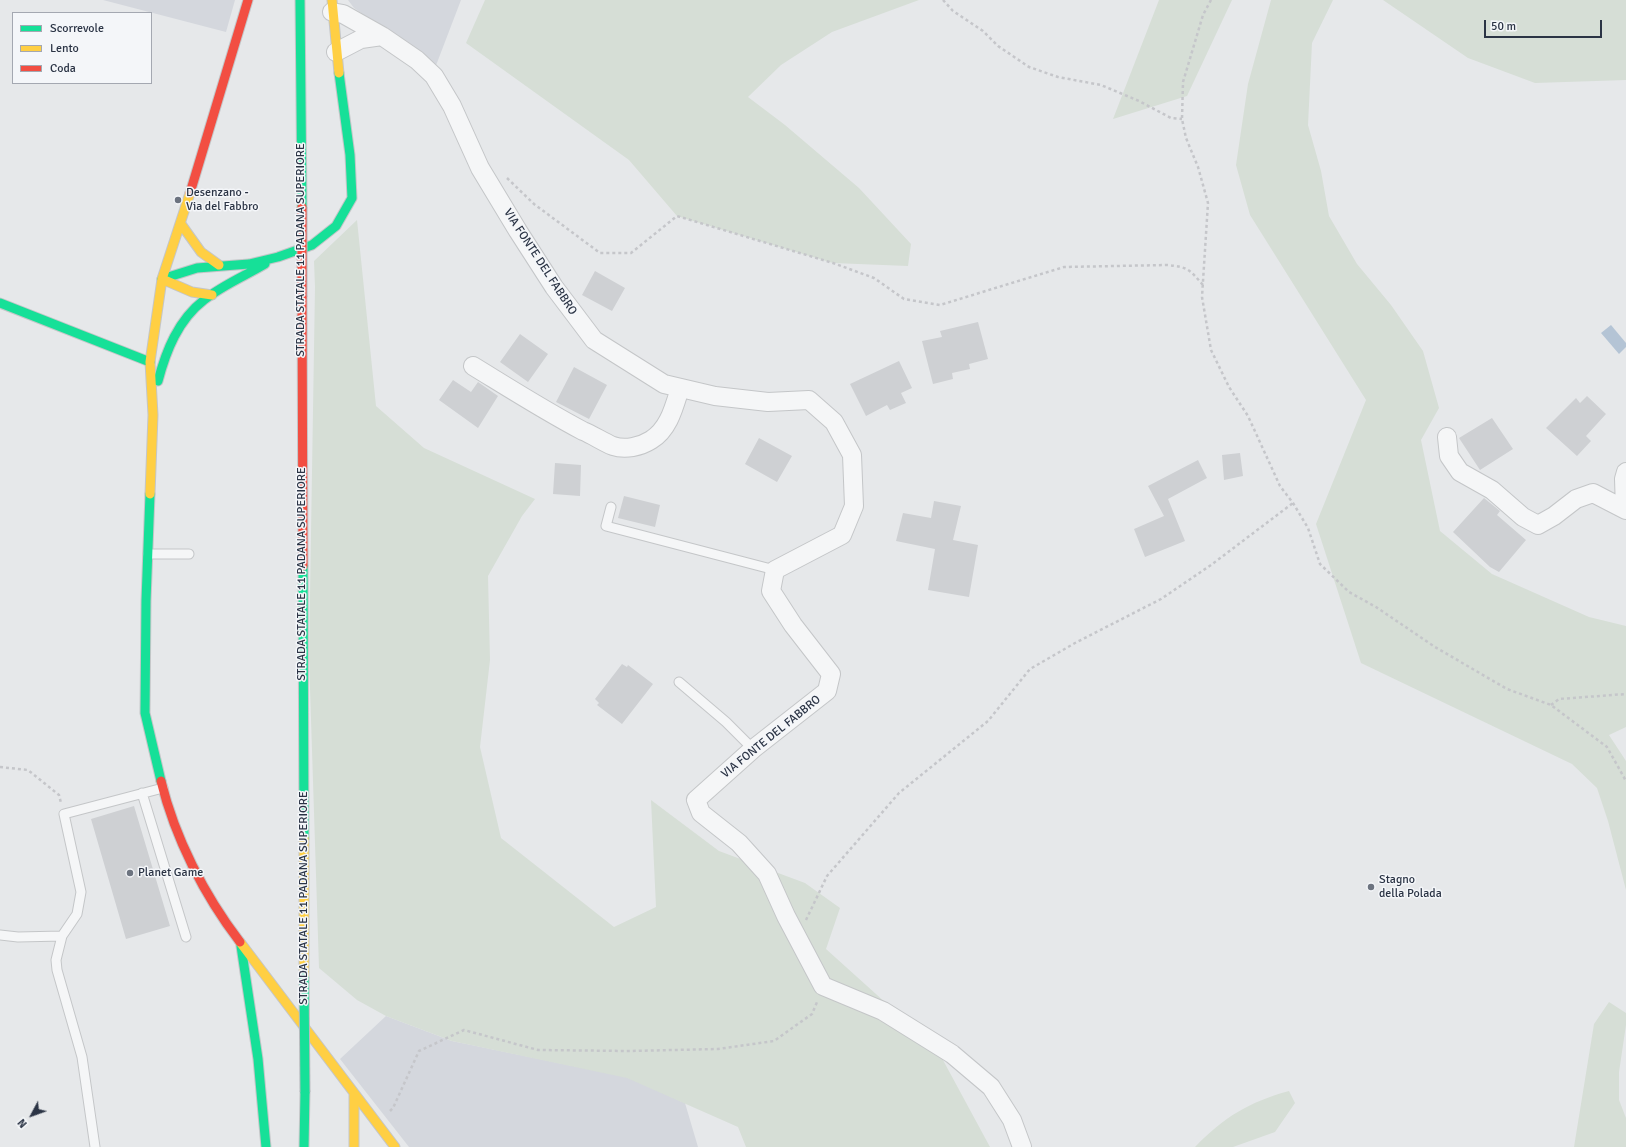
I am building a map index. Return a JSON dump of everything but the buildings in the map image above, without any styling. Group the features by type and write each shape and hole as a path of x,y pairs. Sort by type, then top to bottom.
{"main road":[{"path":"248,0 181,224 162,279 150,362 152,401 145,713 167,806 186,854 224,923 395,1147"},
{"name":"STRADA STATALE 11 PADANA SUPERIORE","path":"300,0 302,207 304,1147"},
{"path":"162,279 197,268 219,265 249,264 278,257 312,245 336,226 352,198 350,155 336,52 332,6"},
{"path":"181,224 196,247 205,257 219,265"},
{"path":"152,401 163,362 176,332 197,306 212,295 278,257"},
{"path":"162,279 182,289 198,294 212,295"},
{"path":"0,303 150,362"},
{"path":"241,946 258,1059 266,1147"},
{"path":"354,1094 354,1147"}],"street":[{"name":"VIA FONTE DEL FABBRO","path":"332,6 343,14 382,36 417,60 434,76 452,106 480,168 518,231 554,287 594,340 664,384 715,396 768,402 809,400 834,422 852,455 854,506 842,535 775,570 771,591 793,625 831,674 827,691 753,748 696,800 701,814 738,843 767,874 786,916 823,986"},
{"path":"336,52 361,39 382,36"},
{"path":"473,366 557,418 613,446 628,448 641,445 651,440 660,432 670,418 680,388"},
{"path":"1447,437 1449,456 1460,472 1492,490 1523,517 1538,525 1554,516 1576,499 1593,493 1625,510 1624,479 1626,472"},
{"path":"823,986 883,1011 952,1054 991,1087 1012,1120 1022,1147"}],"lane":[{"path":"611,507 606,526 775,570"},
{"path":"148,554 189,554"},
{"path":"679,682 726,722 753,748"},
{"path":"94,1147 82,1057 56,960 62,936 77,914 81,892 64,814 163,788"},
{"path":"142,794 186,937"},
{"path":"0,935 18,937 62,936"}],"path":[{"path":"943,0 953,11 983,31 998,46 1029,67 1058,77 1102,85 1138,100 1171,118 1182,119"},
{"path":"1211,0 1203,15 1183,82 1182,119 1186,138 1198,167 1208,203 1202,297 1211,350 1229,387 1248,416 1280,486 1293,503 1308,528 1320,564 1349,592 1376,607 1435,647 1507,689 1551,705 1607,747 1626,781"},
{"path":"506,177 534,204 600,253 631,253 677,216 825,260 874,278 904,299 940,305 1064,267 1180,266 1188,269 1203,285"},
{"path":"798,937 828,876 899,793 988,721 1030,669 1075,643 1161,599 1211,565 1293,503"},
{"path":"1551,705 1559,699 1626,694"},
{"path":"0,767 28,770 59,795 64,814"},
{"path":"376,1123 393,1108 419,1051 464,1030 538,1050 629,1051 718,1049 774,1041 812,1014 823,986"}],"shaded area":[{"path":"103,0 235,0 226,32"},
{"path":"348,0 461,0 435,68 354,8"},
{"path":"485,0 919,0 832,32 781,65 748,97 785,125 859,188 911,244 908,266 833,263 677,216 629,160 466,43"},
{"path":"1159,0 1232,0 1187,96 1113,119"},
{"path":"1271,0 1333,0 1312,43 1308,125 1321,171 1329,216 1357,264 1391,305 1423,351 1439,408 1421,440 1440,531 1492,574 1589,617 1626,626 1626,727 1609,735 1626,761 1626,890 1608,821 1597,788 1572,764 1361,663 1316,524 1366,400 1250,215 1236,165 1248,84"},
{"path":"1383,0 1626,0 1626,80 1535,83 1468,58"},
{"path":"357,220 376,406 424,448 535,499 522,516 488,576 490,660 480,747 501,838 614,927 656,907 651,800 719,851 805,883 840,908 826,949 937,1049 990,1147 746,1147 738,1127 627,1078 452,1041 386,1016 357,1000 319,968 309,657 315,287 314,261"},
{"path":"1609,1002 1626,1013 1626,1025 1619,1072 1619,1100 1626,1118 1626,1147 1574,1147 1594,1024"},
{"path":"386,1016 452,1041 627,1077 685,1103 698,1147 409,1147 340,1059"},
{"path":"1289,1091 1295,1103 1275,1132 1233,1147 1195,1147 1216,1127 1238,1112 1262,1100"}],"water":[{"path":"1611,325 1626,343 1626,347 1619,354 1601,333"}],"traffic: fast":[{"path":"300,0 302,207"},
{"path":"162,279 197,268 249,264 278,257 312,245 336,226 352,198 350,155 339,73"},
{"path":"158,381 165,358 174,337 187,317 195,308 219,290 265,264"},
{"path":"0,303 150,362"},
{"path":"150,494 146,601 145,713 161,781"},
{"path":"303,566 304,838"},
{"path":"241,946 258,1059 266,1147"},
{"path":"304,977 305,1092"},
{"path":"304,1147 305,1092"}],"traffic: slow":[{"path":"332,0 339,73"},
{"path":"150,494 153,415 150,362 162,279 190,193"},
{"path":"181,224 201,252 219,265"},
{"path":"162,279 192,292 212,295"},
{"path":"304,838 304,977"},
{"path":"240,942 395,1147"},
{"path":"354,1094 354,1147"}],"traffic: jam":[{"path":"190,193 248,0"},
{"path":"302,207 302,297"},
{"path":"302,297 303,566"},
{"path":"161,781 174,824 192,865 214,905 240,942"}],"place":[{"name":"Desenzano - Via del Fabbro","path":"178,200"},
{"name":"Planet Game","path":"130,873"},
{"name":"Stagno della Polada","path":"1371,887"}]}
